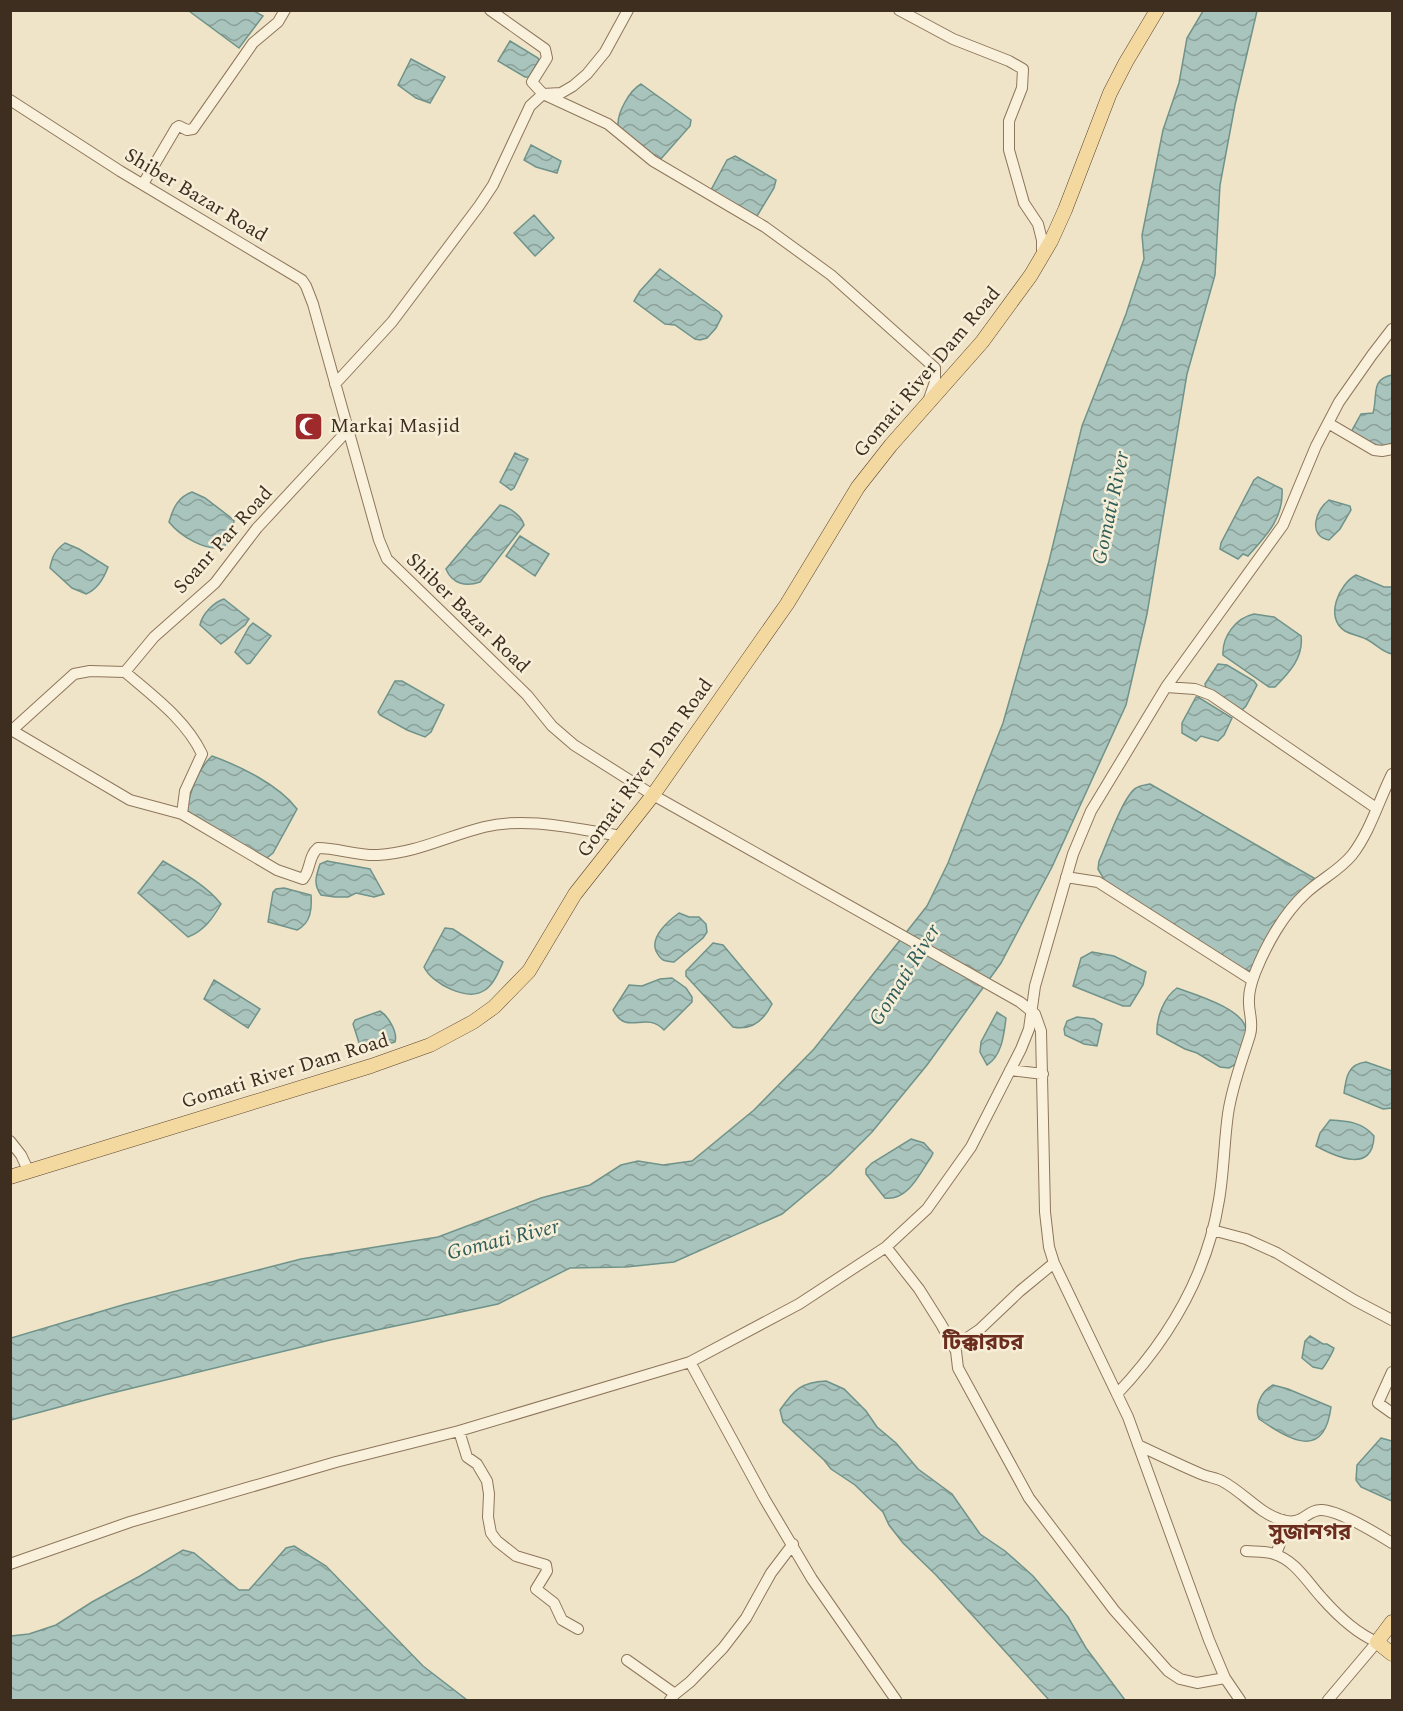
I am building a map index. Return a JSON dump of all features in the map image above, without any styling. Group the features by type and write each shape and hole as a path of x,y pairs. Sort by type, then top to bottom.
{"main road":[{"name":"Gomati River Dam Road","path":"10,1177 371,1066 454,1034 494,1007 528,970 575,894 653,795 787,604 858,488 891,445 982,342 1042,257 1074,191 1110,93 1157,10"},
{"path":"1392,1622 1377,1642 1392,1654"}],"street":[{"path":"143,184 176,128 179,126 187,130 193,129 253,43 278,22 285,10"},
{"path":"490,10 544,49 547,58 532,82 543,94 608,124 653,161 765,227 831,275 935,368 934,382 927,405"},
{"path":"335,384 392,322 479,206 493,185 530,106 543,94 561,93 587,74 605,52 628,10"},
{"path":"899,10 953,39 1010,61 1023,69 1022,88 1009,121 1009,150 1024,202 1038,224 1042,240 1042,257"},
{"name":"Shiber Bazar Road","path":"10,100 302,280 313,304 347,431 387,559 527,695 563,737 653,795 1031,1010"},
{"path":"10,1564 174,1509 336,1462 459,1431 690,1362 799,1304 886,1246 927,1209 949,1179 971,1147 1010,1070 1029,1029 1035,986 1066,877 1091,811 1166,687 1283,525 1316,446 1339,402 1392,329"},
{"path":"1328,423 1374,450 1392,449"},
{"name":"Soanr Par Road","path":"125,672 154,637 215,583 257,528 347,431"},
{"path":"182,814 185,791 202,754 195,739 174,715 125,672 90,671 74,674 12,732 130,800 182,814 277,870 303,879 306,877 314,851 318,848 375,855 397,853 424,848 485,827 512,824 561,826 622,836"},
{"path":"1166,687 1195,689 1211,695 1376,808"},
{"path":"1117,1394 1136,1373 1179,1315 1195,1282 1212,1230 1219,1200 1228,1113 1234,1084 1252,1026 1248,999 1252,980 1278,928 1305,893 1337,870 1353,853 1367,831 1392,774"},
{"path":"1066,877 1098,882 1252,980"},
{"path":"1031,1010 1039,1022 1041,1031 1045,1212 1049,1247 1054,1263 1128,1417 1209,1641 1225,1678 1240,1701"},
{"path":"1010,1070 1043,1074"},
{"path":"10,1141 21,1155 28,1172"},
{"path":"1212,1230 1246,1239 1278,1253 1353,1300 1392,1320"},
{"path":"886,1246 919,1289 954,1347 958,1368 1029,1498 1114,1610 1168,1671 1180,1679 1197,1683 1225,1678"},
{"path":"954,1347 979,1330 1054,1263"},
{"path":"690,1362 764,1498 835,1614 896,1701"},
{"path":"1392,1372 1378,1403 1392,1413"},
{"path":"459,1431 467,1457 477,1464 487,1481 491,1533 497,1541 516,1556 546,1565 547,1571 536,1589 554,1603 562,1620 578,1629"},
{"path":"1138,1445 1205,1476 1221,1480 1260,1509 1283,1520 1298,1521 1315,1511 1326,1510 1353,1521 1392,1543"},
{"path":"1276,1554 1284,1533 1283,1520"},
{"path":"627,1660 673,1697 723,1648 746,1618 771,1573 793,1545"},
{"path":"1246,1551 1276,1554 1298,1570 1341,1616 1361,1633 1377,1642 1328,1701"}],"water":[{"path":"189,11 254,11 263,16 239,48"},
{"name":"Gomati River","path":"1203,11 1257,11 1235,105 1220,185 1215,275 1187,374 1147,614 1126,705 1052,867 1001,963 927,1065 872,1132 831,1173 782,1214 674,1262 626,1267 570,1268 498,1304 330,1340 11,1420 11,1338 126,1304 301,1259 438,1237 541,1198 590,1185 621,1165 638,1161 663,1165 692,1161 754,1110 814,1049 927,906 948,863 1003,723 1049,561 1082,426 1126,314 1144,259 1142,235 1163,130 1179,83 1187,38"},
{"path":"510,41 538,58 529,77 525,77 498,61"},
{"path":"411,59 445,77 430,103 416,98 398,85"},
{"path":"641,84 691,120 690,126 660,160 618,126 619,115 625,103"},
{"path":"531,145 561,161 557,173 536,167 524,160"},
{"path":"735,156 776,180 774,188 757,216 711,190 727,160"},
{"path":"534,215 554,238 535,256 514,233"},
{"path":"660,269 722,316 716,328 707,338 695,339 675,325 665,324 634,301"},
{"path":"1392,375 1392,446 1383,448 1350,434 1361,414 1373,413 1376,389 1380,380"},
{"path":"515,453 528,459 511,490 500,482"},
{"path":"1258,477 1282,489 1280,509 1277,518 1261,541 1248,556 1243,554 1238,559 1220,549 1221,543 1254,480"},
{"path":"192,492 205,498 234,520 232,533 224,547 209,547 194,542 169,522 177,504"},
{"path":"1329,500 1350,506 1351,510 1340,529 1329,540 1322,538 1318,533 1316,522 1320,509"},
{"path":"500,505 515,512 524,525 480,582 465,584 456,581 446,569"},
{"path":"520,536 549,554 535,576 506,556"},
{"path":"65,543 108,567 100,583 86,594 72,588 50,568 54,554"},
{"path":"1356,575 1384,587 1392,587 1392,654 1345,631 1335,618 1336,602 1340,593 1350,579"},
{"path":"224,599 249,619 245,625 221,644 200,625 209,609"},
{"path":"1254,614 1274,617 1301,636 1298,658 1275,687 1269,687 1223,655 1225,641 1231,629 1241,619"},
{"path":"253,623 271,636 247,664 235,652"},
{"path":"1218,664 1227,665 1257,685 1242,710 1206,688 1205,684"},
{"path":"395,681 402,681 444,705 431,732 425,737 407,730 378,712"},
{"path":"1196,697 1232,718 1224,735 1218,741 1201,736 1196,741 1182,733 1182,723"},
{"path":"212,756 235,765 270,784 297,809 273,853 264,860 196,819 187,810 195,781"},
{"path":"1150,784 1314,878 1253,971 1245,970 1105,881 1098,869 1115,822 1126,801 1136,788"},
{"path":"163,861 201,885 221,904 208,924 188,937 138,893"},
{"path":"327,861 370,869 384,894 374,897 356,893 348,897 321,895 316,884 316,876 320,864"},
{"path":"284,888 311,895 308,920 297,930 268,922 273,892"},
{"path":"679,913 689,917 699,917 706,924 707,932 674,962 665,961 656,951 656,940 665,925"},
{"path":"445,928 453,929 503,962 494,981 485,990 469,994 451,989 442,985 424,967"},
{"path":"713,943 723,945 772,1004 765,1015 752,1026 733,1027 686,976 686,971"},
{"path":"1092,952 1114,956 1146,972 1143,985 1130,1006 1123,1006 1073,986 1081,958"},
{"path":"672,978 686,988 692,997 692,1002 664,1030 650,1022 630,1023 618,1018 613,1010 629,985 642,986 660,979"},
{"path":"214,980 260,1009 248,1028 204,999"},
{"path":"1177,988 1219,1004 1230,1010 1244,1024 1246,1032 1236,1064 1229,1068 1220,1067 1157,1034 1162,1008"},
{"path":"380,1011 392,1025 395,1042 367,1051 361,1049 353,1024 355,1020"},
{"path":"997,1012 1006,1018 1003,1038 996,1056 987,1065 980,1052 981,1042"},
{"path":"1077,1017 1094,1019 1102,1024 1097,1046 1084,1044 1065,1035 1064,1029 1067,1021"},
{"path":"1366,1062 1392,1071 1392,1108 1383,1109 1344,1093 1349,1072 1355,1065"},
{"path":"1330,1120 1354,1123 1369,1131 1374,1136 1372,1148 1367,1155 1360,1159 1343,1158 1316,1146 1320,1133"},
{"path":"911,1139 924,1143 933,1153 907,1191 893,1198 885,1198 866,1174 866,1169"},
{"path":"1310,1336 1334,1348 1322,1369 1313,1367 1302,1358 1305,1341"},
{"path":"826,1381 844,1389 918,1469 952,1494 980,1534 1005,1551 1033,1576 1068,1617 1086,1648 1125,1700 1049,1700 936,1575 903,1543 889,1525 883,1512 855,1485 831,1469 783,1422 780,1410 794,1392 804,1385"},
{"path":"1273,1385 1331,1407 1327,1424 1321,1435 1313,1440 1294,1439 1259,1419 1257,1409 1260,1400 1265,1391"},
{"path":"1381,1438 1392,1441 1392,1501 1361,1487 1356,1480 1357,1465"},
{"path":"294,1546 326,1566 423,1666 467,1700 11,1700 11,1636 29,1634 56,1625 183,1550 194,1553 239,1590 249,1590 286,1548"}],"place":[{"name":"Markaj Masjid","path":"309,426"}],"district":[{"name":"টিক্কারচর","path":"983,1342"},
{"name":"সুজানগর","path":"1310,1532"}]}
